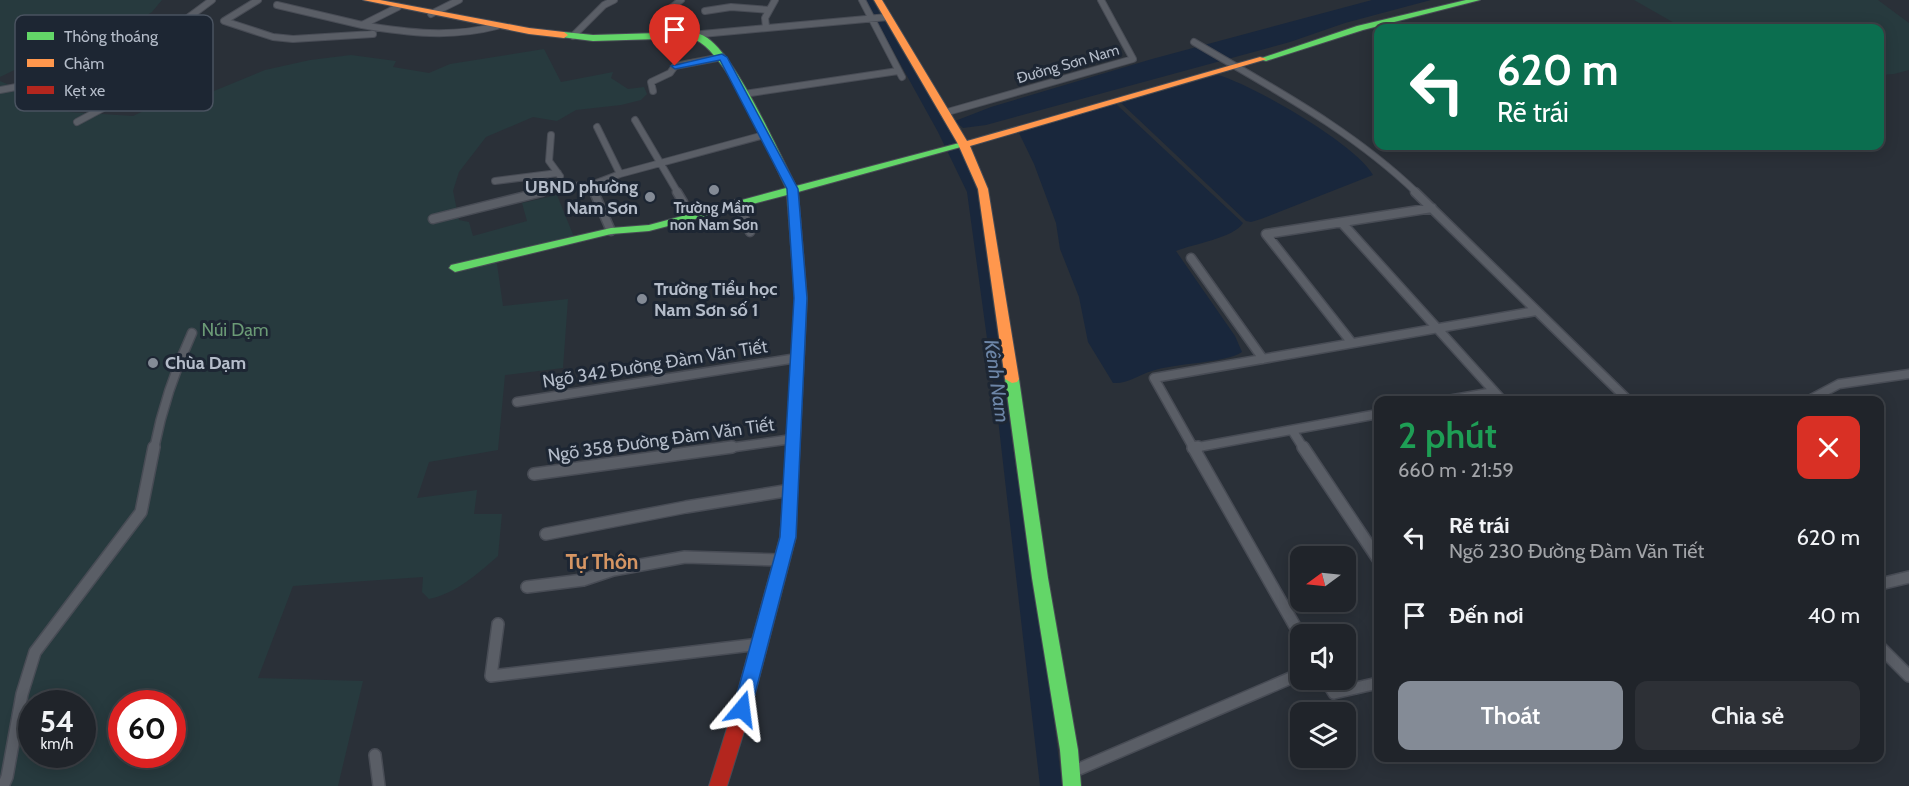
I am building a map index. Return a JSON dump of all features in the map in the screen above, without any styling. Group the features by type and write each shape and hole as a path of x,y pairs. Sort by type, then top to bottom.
{"street":[{"path":"192,15 212,0"},
{"path":"258,0 224,21 273,37 293,39 373,34"},
{"path":"367,0 497,26 573,36 615,38 691,35 888,17"},
{"path":"431,14 459,0"},
{"path":"573,36 603,5 614,0"},
{"path":"654,22 681,0"},
{"path":"766,27 765,18 775,0"},
{"path":"744,94 900,74 862,0"},
{"path":"878,0 964,145 985,199 1072,779 1290,679"},
{"name":"Đường Sơn Nam","path":"944,113 1133,59 1101,0"},
{"path":"1377,24 1476,0"},
{"path":"277,5 362,25 438,37 462,35 497,26"},
{"path":"362,25 398,8"},
{"path":"705,11 731,8 769,10"},
{"path":"455,268 611,231 649,228 942,151 1374,25"},
{"path":"691,35 702,38 722,57 744,94 792,189 801,298 788,537 760,644 718,786"},
{"path":"1194,42 1346,132 1432,208 1624,396"},
{"path":"653,91 651,82 670,73 675,66 722,57"},
{"path":"0,90 15,87"},
{"path":"77,122 98,111"},
{"path":"635,120 683,202"},
{"path":"597,127 620,174"},
{"path":"551,135 549,161 566,186"},
{"path":"433,219 566,186 591,185 620,174 764,135"},
{"path":"495,181 558,173"},
{"path":"591,185 611,231"},
{"path":"738,203 750,232"},
{"path":"1352,343 1266,234 1432,208"},
{"path":"1342,223 1498,396"},
{"path":"1191,258 1263,359"},
{"path":"1294,624 1154,378 1536,311"},
{"path":"3,786 7,777 22,694 35,652 141,512 160,418 179,361 192,333"},
{"name":"Ngõ 342 Đường Đàm Văn Tiết","path":"517,402 797,358"},
{"path":"1816,396 1839,384 1909,374"},
{"path":"1471,396 1494,392"},
{"path":"1193,448 1374,415"},
{"path":"1292,430 1374,553"},
{"name":"Ngõ 358 Đường Đàm Văn Tiết","path":"534,474 792,439"},
{"path":"546,534 686,507 791,490"},
{"path":"527,587 583,580 613,570 685,557 782,560"},
{"path":"1884,583 1909,577"},
{"path":"498,624 491,676 760,644"},
{"path":"1884,652 1909,676"},
{"path":"1356,688 1374,684"},
{"path":"1332,690 1334,693 1347,690"},
{"path":"375,755 379,786"}],"green space":[{"path":"0,0 162,0 148,15 15,15 15,70 0,77"},
{"path":"1634,0 1878,0 1909,23 1909,70 1884,75 1884,24 1676,24"},
{"name":"Núi Dạm","path":"544,49 561,82 613,72 611,78 628,89 644,87 647,94 641,100 621,105 576,110 557,121 533,117 486,137 459,172 453,191 459,220 469,222 473,236 527,221 522,203 557,195 574,237 496,257 503,306 568,299 563,368 505,375 498,450 429,462 417,498 477,490 474,514 502,514 498,556 458,588 429,599 422,592 423,577 293,586 258,678 363,681 338,786 0,786 0,81 15,88 15,111 68,111 133,116 143,111 213,111 213,91 265,70 310,60 351,55 396,61 393,67 429,73 450,64"}],"water":[{"name":"Kênh Nam","path":"865,0 872,0 951,134 963,155 977,191 1016,469 1044,639 1062,786 1040,786 998,419 967,192 938,132"},
{"path":"1372,0 1431,0 1345,23 1290,42 986,125 963,128 955,121 991,107 1152,59"},
{"path":"1218,75 1255,90 1326,132 1363,162 1373,175 1261,219 1246,221 1121,103"},
{"path":"1116,104 1243,223 1222,237 1176,251 1235,336 1242,352 1224,358 1162,368 1128,381 1113,383 1088,342 1079,297 1060,249 1056,223 1034,164 1019,133"}],"traffic: fast":[{"path":"1377,24 1476,0"},
{"path":"1263,59 1374,25"},
{"path":"564,35 593,38 691,35 702,38 722,57 744,94 792,189 801,298 790,501"},
{"path":"455,268 611,231 649,228 963,145"},
{"path":"1012,379 1040,578 1069,750 1072,786"}],"traffic: slow":[{"path":"367,0 529,31 564,35"},
{"path":"878,0 964,145 983,189 1012,379"},
{"path":"963,145 1263,59"}],"traffic: jam":[{"path":"718,786 742,709 788,537 790,501"}],"place":[{"name":"Trường Mầm non Nam Sơn","path":"714,190"},
{"name":"UBND phường Nam Sơn","path":"650,197"},
{"name":"Trường Tiểu học Nam Sơn số 1","path":"642,299"},
{"name":"Chùa Dạm","path":"153,363"}],"district":[{"name":"Tự Thôn","path":"602,561"}],"route":[{"path":"675,66 722,57 744,94 792,189 801,298 788,537 742,709"}]}
